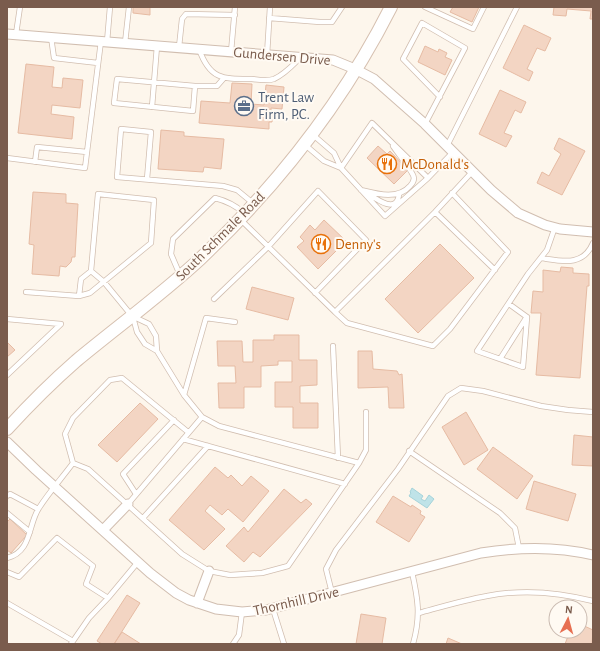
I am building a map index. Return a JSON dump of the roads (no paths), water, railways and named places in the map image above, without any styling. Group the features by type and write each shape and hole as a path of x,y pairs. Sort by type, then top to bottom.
{"main road":[{"name":"South Schmale Road","path":"7,429 56,379 180,276 243,217 312,134 355,69 391,7"}],"street":[{"name":"Gundersen Drive","path":"12,34 333,60 374,79 425,124 472,172 506,204 518,213 535,221 555,227 593,232"},
{"name":"Thornhill Drive","path":"7,442 164,584 176,593 216,609 242,612 273,609 481,553 519,548 557,549 593,555"},
{"path":"103,530 128,504"},
{"path":"198,603 209,571"}],"lane":[{"path":"12,34 20,7"},
{"path":"7,158 85,168 98,63 104,42 110,7"},
{"path":"125,43 129,7"},
{"path":"231,52 235,7"},
{"path":"267,55 270,7"},
{"path":"269,18 332,22 342,7"},
{"path":"425,7 433,9 473,29 484,7"},
{"path":"312,134 334,153 341,168 386,216 428,178 450,149 517,7"},
{"path":"179,48 182,19 186,14 235,15"},
{"path":"425,124 440,97 465,48 422,23 403,59 440,97"},
{"path":"51,37 54,58 98,63"},
{"path":"152,107 157,46"},
{"path":"200,49 204,63 212,72 224,78 272,80 285,74 300,57"},
{"path":"195,86 192,111 114,103 117,79 195,86 217,86 224,78"},
{"path":"341,168 372,123 428,178"},
{"path":"147,179 151,132 121,129 117,177 223,186 237,190 254,204"},
{"path":"361,190 387,205 393,204 398,199 399,195 407,190 413,183 414,176 386,137"},
{"path":"304,144 324,161 341,168"},
{"path":"35,162 38,147 87,152"},
{"path":"335,312 435,212 472,172"},
{"path":"361,190 376,194 399,195"},
{"path":"214,299 268,247 318,191 366,240 316,293"},
{"path":"180,276 171,254 173,239 215,198 228,201 236,205 243,217 268,247 347,323 433,346 450,329 508,252 452,193"},
{"path":"26,292 79,296 90,293 151,243 154,200 98,194 91,271 80,279 79,296"},
{"path":"435,212 495,270"},
{"path":"527,317 522,367 477,351 528,274 547,250 555,227"},
{"path":"541,258 573,261 588,253 593,243"},
{"path":"91,271 104,282 132,316 137,332 145,344 157,351"},
{"path":"509,304 527,317"},
{"path":"132,316 149,324 156,336 157,351 184,395 202,417 219,426 359,463"},
{"path":"500,359 527,317"},
{"path":"184,395 206,318 235,322"},
{"path":"7,319 61,324 7,376"},
{"path":"333,346 338,458"},
{"path":"73,462 65,434 74,418 110,380 122,378 188,432"},
{"path":"332,593 326,569 336,550 410,451 448,396 461,388 483,391 541,406 593,412"},
{"path":"73,462 88,468 182,554 209,571 230,575 262,573 288,566 359,463 366,450 366,412"},
{"path":"128,504 202,417"},
{"path":"136,494 123,474 174,420"},
{"path":"183,439 345,484"},
{"path":"144,518 208,446"},
{"path":"410,451 500,513 515,528 519,548"},
{"path":"7,558 16,554 26,543 38,509 73,462"},
{"path":"7,496 10,494 38,509"},
{"path":"7,513 30,532"},
{"path":"7,572 19,577 57,538 93,566 86,584 108,598"},
{"path":"7,603 72,642 89,618 138,562"},
{"path":"412,572 418,598 419,613 417,630 413,644"},
{"path":"419,613 487,596 524,592 558,594 593,601"},
{"path":"273,609 284,644"},
{"path":"233,644 239,635 242,612"}],"water":[{"path":"412,488 423,496 421,499 425,501 429,495 434,499 427,508 409,496"}],"place":[{"name":"Trent Law Firm, P.C.","path":"244,106"},
{"name":"McDonald's","path":"387,164"},
{"name":"Denny's","path":"321,244"}]}
